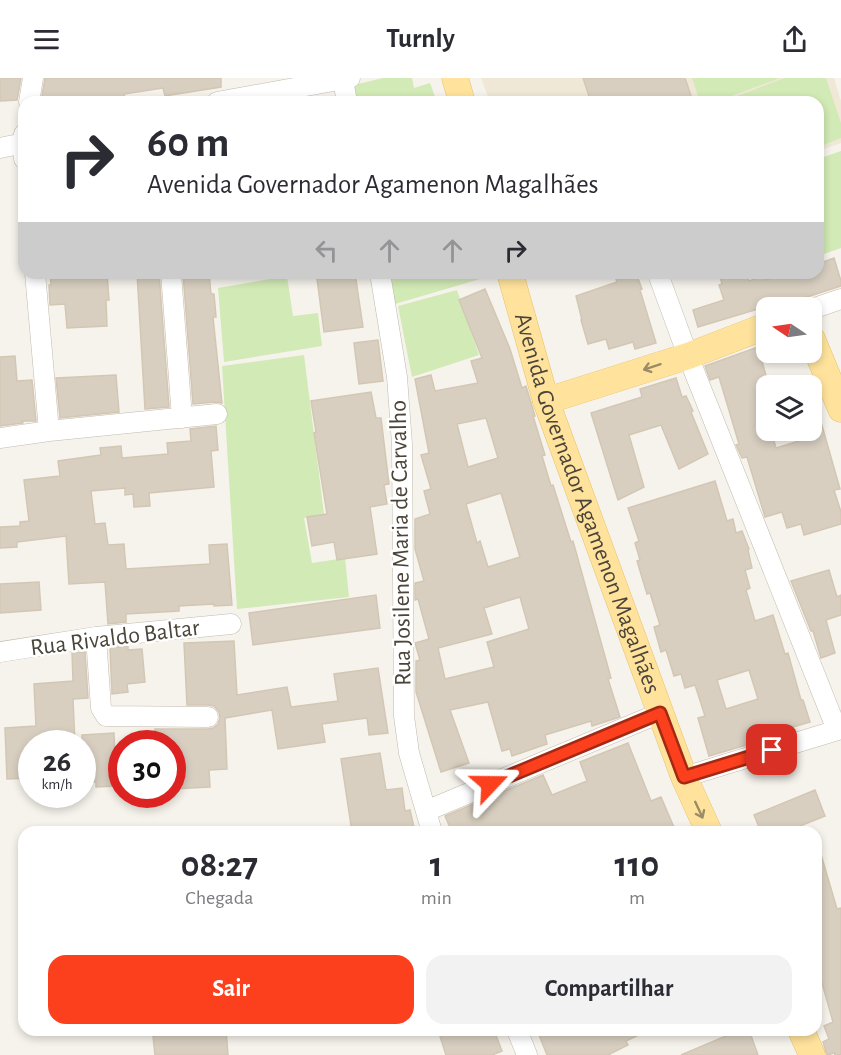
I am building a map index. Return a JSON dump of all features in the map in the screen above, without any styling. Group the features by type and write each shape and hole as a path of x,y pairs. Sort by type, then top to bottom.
{"main road":[{"path":"455,78 460,96"},
{"name":"Avenida Governador Agamenon Magalhães","path":"512,279 546,402 684,777 707,826"},
{"path":"546,402 688,356 756,330"},
{"path":"822,363 841,409"},
{"path":"804,1036 812,1055"}],"street":[{"path":"30,96 33,78"},
{"path":"251,96 347,79 347,96"},
{"path":"0,148 18,146"},
{"path":"35,279 49,431"},
{"path":"171,279 182,418"},
{"name":"Rua Josilene Maria de Carvalho","path":"381,279 397,377 401,432 404,716 409,753 430,826"},
{"path":"660,279 688,356 839,729 684,777"},
{"path":"822,306 841,299"},
{"path":"0,438 217,414"},
{"name":"Rua Rivaldo Baltar","path":"0,652 96,638 231,624"},
{"path":"96,638 101,708 106,716 208,717"},
{"path":"426,811 660,713"},
{"path":"519,1036 527,1055"}],"shaded area":[{"path":"481,78 834,78 841,101 841,143 824,149 824,96 488,96"}],"green space":[{"path":"383,78 412,78 414,88 430,83 435,96 352,96 350,86"},
{"path":"692,78 780,78 731,96 698,96"},
{"path":"784,78 826,78 841,123 841,138 824,145 824,96 738,96"},
{"path":"841,151 841,248 824,254 824,157"},
{"path":"270,279 287,279 293,316 318,313 322,346 224,362 218,288"},
{"path":"390,279 480,279 395,304"},
{"path":"457,290 479,355 412,377 398,306"},
{"path":"304,355 324,514 304,518 312,563 345,558 349,597 237,609 222,366"}],"building":[{"path":"0,78 21,78 17,100 0,101"},
{"path":"45,78 221,78 221,87 165,96 163,88 124,94 124,96 42,96"},
{"path":"583,78 685,78 691,96 589,96"},
{"path":"834,258 841,286 807,297 756,297 756,310 698,327 693,310 724,300 719,285 722,284 721,279 748,279 749,281 755,279 824,279 824,262"},
{"path":"50,279 107,279 107,326 67,328 65,304 50,305 49,285 51,285"},
{"path":"137,279 159,279 169,407 145,409"},
{"path":"183,279 210,279 211,294 214,294 216,317 213,317 222,403 193,404"},
{"path":"317,279 356,279 363,327 324,332"},
{"path":"616,279 638,279 656,343 635,349 633,342 609,349 606,339 588,344 576,296 617,282"},
{"path":"485,289 510,349 522,388 526,386 545,455 542,456 571,542 573,541 620,717 592,726 591,721 545,735 547,744 512,756 510,749 502,751 488,702 450,710 469,763 441,772 416,692 416,661 420,660 415,643 429,639 418,599 415,600 415,583 424,581 415,549 415,519 430,514 424,491 431,489 421,455 429,453 415,379 431,375 435,391 478,383 471,361 482,358 459,300","holes":["486,418 498,458 468,467 457,424","501,493 520,557 488,567 480,541 477,543 466,504","520,597 529,629 487,642 494,667 445,679 438,648 492,634 484,608"]},
{"path":"378,340 383,381 359,384 354,343"},
{"path":"756,348 756,363 763,363 766,375 756,375 756,441 774,441 776,448 799,441 822,441 822,426 840,489 834,490 841,512 841,524 804,535 801,524 787,528 782,512 765,517 747,457 742,458 736,445 739,444 719,377 710,380 705,366"},
{"path":"15,356 17,381 32,380 36,421 22,421 23,423 0,426 0,357"},
{"path":"116,375 119,412 60,418 56,378"},
{"path":"676,378 682,397 686,396 693,411 691,412 708,454 679,469 661,425 629,435 644,487 618,500 591,413 642,397 640,389"},
{"path":"371,392 376,418 381,418 389,484 384,485 387,504 370,507 377,554 337,560 334,542 312,546 307,517 327,514 311,401"},
{"path":"216,426 218,450 211,451 214,487 149,493 150,506 134,507 133,494 125,495 125,488 91,491 95,524 105,523 108,545 124,544 126,569 210,564 209,545 227,544 232,605 179,606 179,611 126,614 126,622 108,624 105,582 69,584 66,536 17,542 17,547 0,548 0,527 20,526 20,522 29,521 24,480 60,476 58,461 101,455 100,448 121,446 122,458 168,454 167,443 191,441 190,429"},
{"path":"715,481 727,521 733,519 736,533 742,531 749,549 752,568 745,570 750,588 746,590 755,621 773,615 810,722 759,737 760,741 709,756 698,718 705,716 695,685 685,688 681,674 674,676 666,650 661,652 654,627 660,625 637,561 640,560 635,543 639,541 628,508","holes":["749,670 758,699 726,709 717,680"]},
{"path":"829,570 837,597 841,595 841,615 826,620 835,653 821,658 813,631 811,631 791,581"},
{"path":"39,582 41,610 0,613 0,584"},
{"path":"376,595 380,628 253,645 249,613"},
{"path":"234,641 237,695 287,687 291,707 338,701 334,674 378,668 388,733 369,735 367,718 322,724 325,742 278,749 272,710 225,718 227,769 209,770 210,787 186,788 186,730 155,729 208,729 218,724 220,718 214,706 187,705 184,643"},
{"path":"128,646 128,650 142,649 145,682 127,684 128,692 112,694 110,648"},
{"path":"85,652 88,698 73,699 74,730 18,730 18,779 7,779 5,728 36,726 34,684 73,681 72,653"},
{"path":"108,733 108,786 96,787 96,734"},
{"path":"628,743 651,801 661,797 673,826 449,826 445,816 543,775 552,795 587,781 580,762"},
{"path":"380,753 386,790 402,788 405,811 410,810 414,826 351,826 341,759"},
{"path":"815,790 825,816 800,826 759,826 754,815"},
{"path":"822,858 837,909 841,908 841,1055 834,1053 827,1055 823,1042 829,1039 824,1026 833,1022 822,983"},
{"path":"153,1036 226,1036 228,1055 155,1055"},
{"path":"440,1036 496,1036 502,1051 492,1055 446,1055"},
{"path":"539,1036 636,1036 626,1041 628,1045 608,1055 547,1055"},
{"path":"726,1036 751,1036 758,1055 681,1055"}],"route":[{"path":"490,784 660,713 684,777 772,750"}]}
